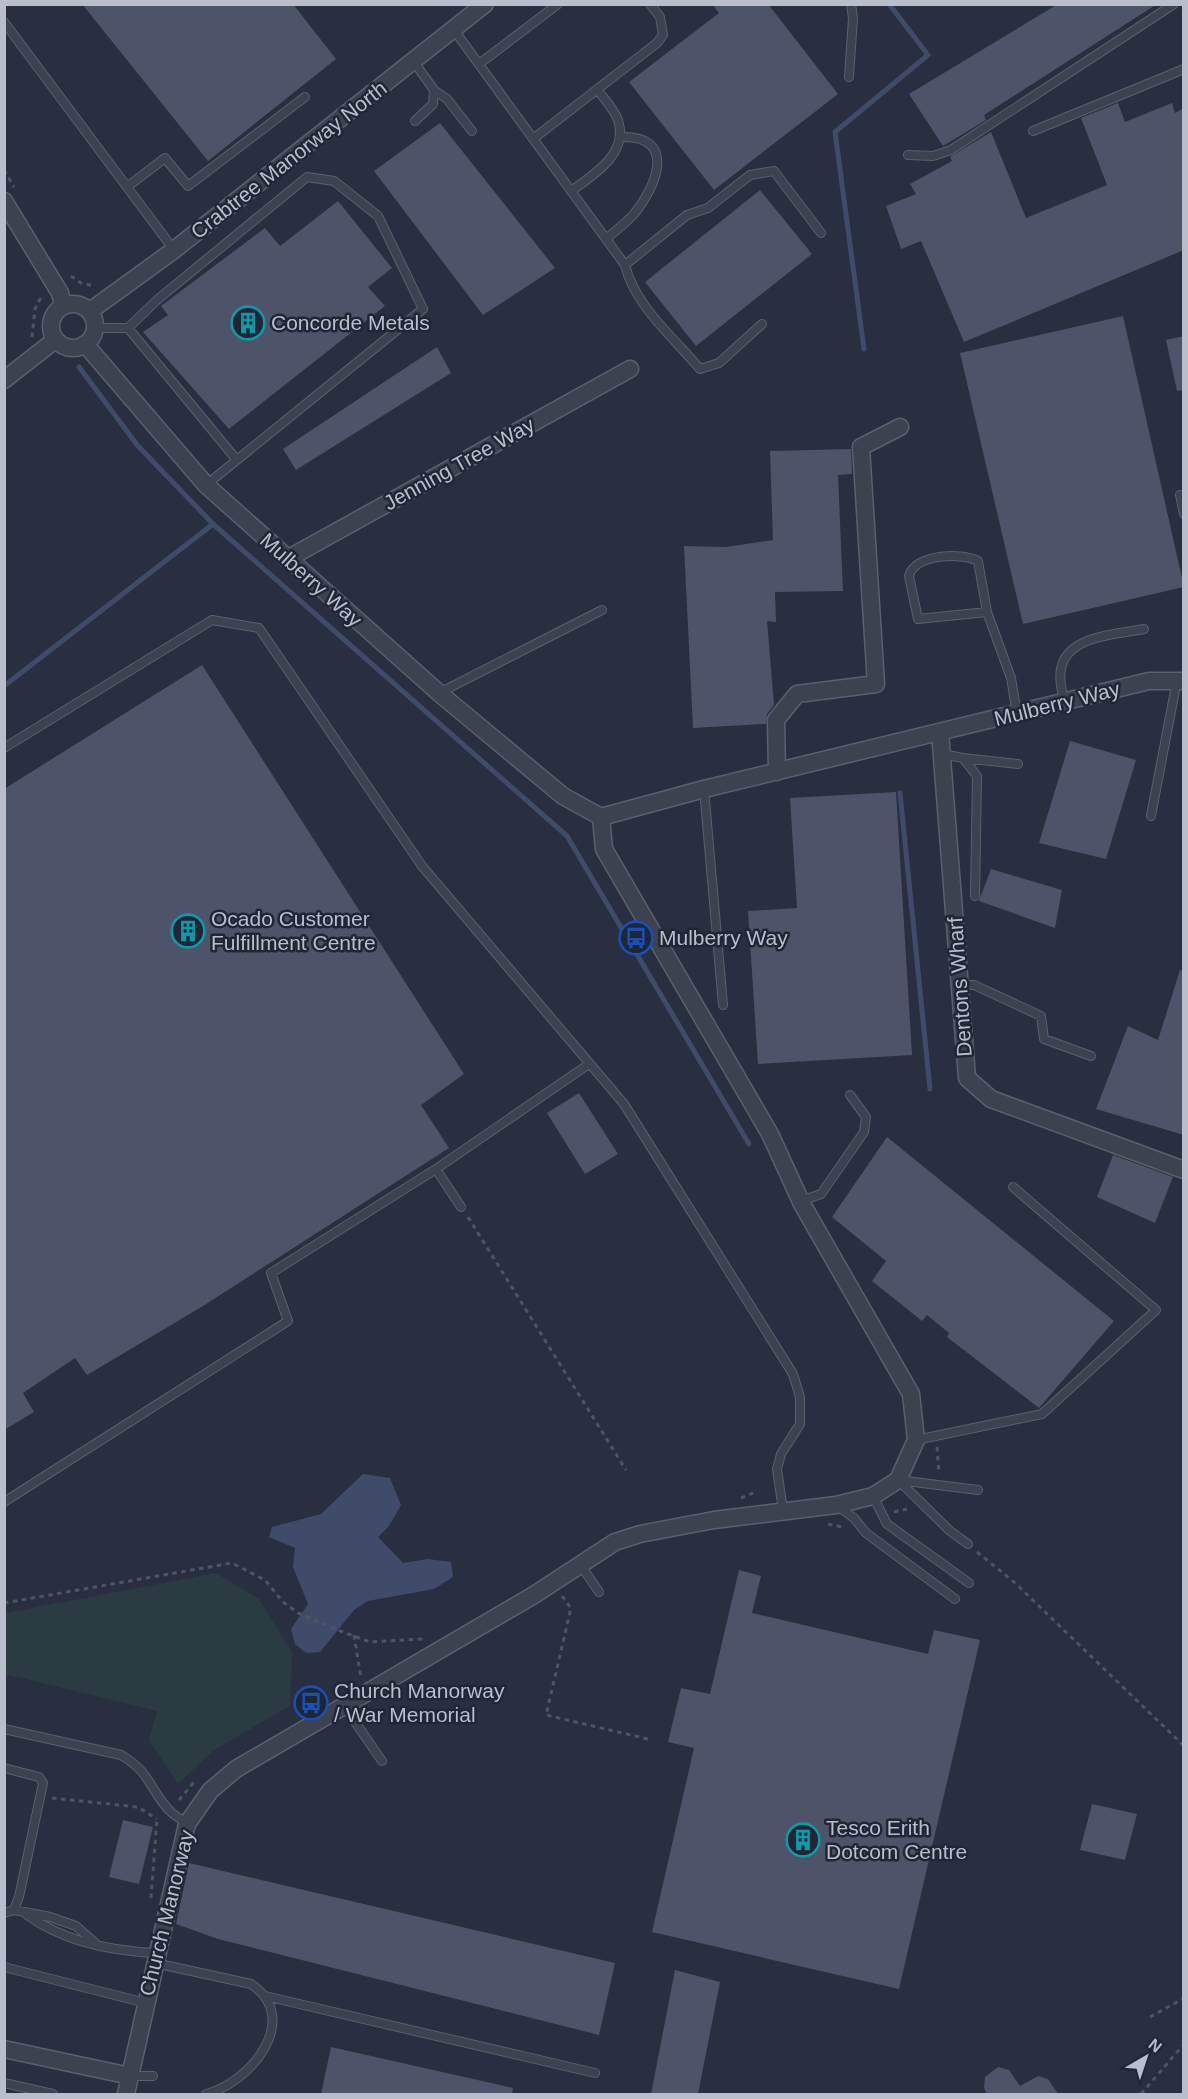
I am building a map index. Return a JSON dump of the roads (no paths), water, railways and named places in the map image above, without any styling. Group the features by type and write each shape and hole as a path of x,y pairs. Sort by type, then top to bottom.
{"street":[{"name":"Crabtree Manorway North","path":"90,311 174,250 485,4"},
{"path":"4,201 60,293 63,305"},
{"path":"78,304 90,311 94,328 91,339 85,344 72,348 55,340 50,326 52,316 63,305 78,304"},
{"path":"4,380 55,340"},
{"name":"Mulberry Way","path":"85,344 206,485 439,693 563,796 601,818 704,789 1149,681 1180,680"},
{"name":"Jenning Tree Way","path":"287,559 630,369"},
{"path":"777,772 776,720 797,694 876,684 861,447 900,428"},
{"name":"Dentons Wharf","path":"940,732 967,1078 991,1099 1184,1170"},
{"path":"601,818 604,849 770,1134 801,1201 911,1394 916,1440 898,1480"},
{"name":"Church Manorway","path":"126,2094 187,1824 210,1791 236,1769 534,1595 615,1542 640,1534 783,1510 836,1505 873,1496 898,1480"},
{"path":"4,2049 130,2076"}],"lane":[{"path":"479,64 558,4"},
{"path":"533,139 657,43 663,35 660,17 650,4"},
{"path":"849,77 853,18 851,4"},
{"path":"908,155 933,156 951,150 1174,4"},
{"path":"4,22 174,250"},
{"path":"454,30 625,265 629,281 643,303 700,369 719,363 762,324"},
{"path":"414,62 434,90 447,99 472,131"},
{"path":"1033,131 1184,69"},
{"path":"571,191 599,171 618,147 622,137 617,118 597,89"},
{"path":"414,121 433,104 434,90"},
{"path":"127,187 165,158 188,186 305,97"},
{"path":"606,238 633,216 646,197 659,167 654,149 646,141 636,137 622,137"},
{"path":"625,265 687,216 708,208 750,175 774,171 821,233"},
{"path":"94,328 128,328 157,300 307,177 334,182 378,216 423,309 206,485"},
{"path":"128,328 236,459"},
{"path":"1180,495 1184,514"},
{"path":"987,612 918,619 909,576 910,571 915,565 934,559 970,557 978,561 981,567 987,612 1011,678 1017,714"},
{"path":"439,693 602,610"},
{"path":"4,748 212,620 259,628 422,866 624,1104 793,1374 800,1397 800,1424 782,1454 777,1469 783,1510"},
{"path":"1064,702 1061,667 1065,658 1078,645 1144,629"},
{"path":"1151,816 1180,680"},
{"path":"942,754 1018,764"},
{"path":"963,758 977,776 975,896"},
{"path":"704,789 723,1005"},
{"path":"960,985 974,985 1041,1016 1044,1039 1091,1056"},
{"path":"4,1502 288,1321 271,1273 436,1169 589,1064"},
{"path":"801,1201 821,1194 864,1132 866,1117 850,1095"},
{"path":"436,1169 461,1207"},
{"path":"916,1440 1042,1414 1156,1310 1013,1187"},
{"path":"898,1480 978,1490"},
{"path":"898,1480 950,1532 968,1544"},
{"path":"873,1496 887,1524 969,1583"},
{"path":"836,1505 854,1518 866,1533 955,1599"},
{"path":"579,1564 599,1592"},
{"path":"344,1706 382,1761"},
{"path":"4,1729 121,1755 136,1764 148,1776 168,1810 187,1824"},
{"path":"4,1768 39,1777 44,1783 15,1910"},
{"path":"4,1913 15,1910 50,1917 76,1926 97,1946 155,1958 251,1984 265,1996 595,2073"},
{"path":"4,1967 146,2002"},
{"path":"206,2094 221,2091 247,2070 262,2054 273,2034 271,2013 265,1996"},
{"path":"130,2076 153,2076"},
{"path":"4,2084 53,2094"}],"water":[{"path":"363,1474 390,1478 401,1505 389,1526 378,1537 403,1563 428,1559 451,1562 453,1577 434,1589 368,1601 354,1610 320,1652 306,1653 295,1644 291,1629 308,1604 293,1567 295,1548 269,1537 272,1527 321,1514"}],"waterway":[{"path":"864,349 835,132 928,55 889,4"},
{"path":"79,367 138,446 213,524 567,836 749,1144"},
{"path":"4,686 213,524"},
{"path":"900,793 930,1089"}],"place":[{"name":"Concorde Metals","path":"248,323"},
{"name":"Ocado Customer Fulfillment Centre","path":"188,931"},
{"name":"Mulberry Way","path":"636,938"},
{"name":"Church Manorway / War Memorial","path":"311,1703"},
{"name":"Tesco Erith Dotcom Centre","path":"803,1840"}]}
